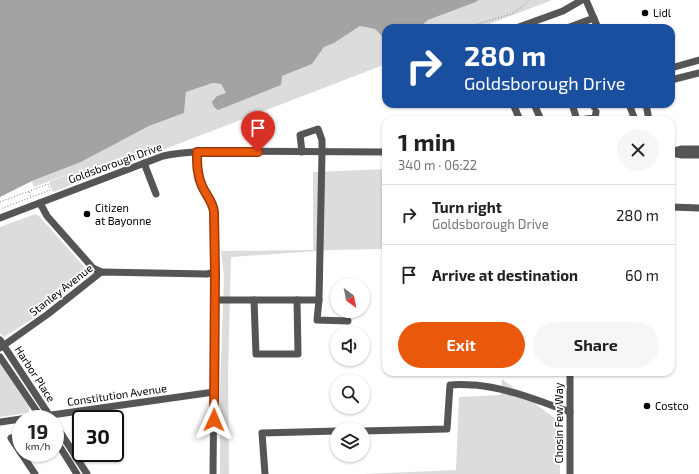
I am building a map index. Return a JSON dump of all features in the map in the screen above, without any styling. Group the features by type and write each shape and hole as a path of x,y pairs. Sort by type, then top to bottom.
{"street":[{"path":"527,24 562,11 582,0"},
{"path":"586,0 596,24"},
{"path":"578,24 594,18"},
{"path":"675,67 699,60"},
{"path":"675,79 699,73"},
{"path":"302,152 300,135 318,129 322,140 322,152 319,300 317,320 348,321"},
{"path":"675,151 699,149"},
{"path":"197,152 197,170 199,179 213,206 214,212 215,272 213,474"},
{"name":"Goldsborough Drive","path":"0,218 168,155 197,152 382,152"},
{"path":"675,153 699,156"},
{"path":"144,164 156,194"},
{"path":"40,203 47,216 93,268 101,272"},
{"path":"675,207 699,208"},
{"name":"Stanley Avenue","path":"1,345 48,314 101,272 207,274 215,272"},
{"path":"214,300 319,300"},
{"path":"254,300 256,354 298,354 297,300"},
{"name":"Harbor Place","path":"1,345 45,410"},
{"name":"Harbor Place","path":"0,357 36,410"},
{"name":"Chosin Few Way","path":"570,376 570,474"},
{"path":"370,431 447,429 450,385 458,384 488,386 521,394 570,412"},
{"name":"Constitution Avenue","path":"64,415 214,392"},
{"name":"Constitution Avenue","path":"0,422 12,420"},
{"path":"265,474 262,432 330,431"},
{"path":"64,438 87,474"},
{"path":"64,453 77,474"},
{"path":"27,462 35,474"}],"path":[{"path":"478,24 511,14 529,0"},
{"path":"0,202 48,184 50,190 0,209"},
{"path":"29,191 31,198"}],"shaded area":[{"path":"0,0 479,0 428,20 424,24 382,24 382,36 375,29 360,26 334,43 324,47 312,64 282,76 281,85 218,110 214,107 212,102 217,96 226,93 221,84 213,83 186,92 184,113 149,126 81,162 32,181 0,197"},
{"path":"479,0 552,0 489,24 424,24 428,20"},
{"path":"360,26 375,29 382,36 382,66 53,192 49,182 84,168 34,187 32,181 81,162 149,126 184,113 186,92 213,83 221,84 226,93 217,96 282,76 312,64 324,47 334,43"},
{"path":"382,169 382,249 331,250 231,257 228,374 229,474 220,474 220,389 224,276 221,251 313,250 313,172"},
{"path":"35,214 40,217 86,269 87,274 43,312 4,337 0,333 0,227"},
{"path":"0,363 29,407 29,410 12,410 12,415 0,417"},
{"path":"502,379 560,422 560,474 362,474 456,470 459,397 501,395"}],"place":[{"name":"Lidl","path":"645,13"},
{"name":"Citizen at Bayonne","path":"87,214"},
{"name":"Costco","path":"647,406"}],"route":[{"path":"214,420 214,209 199,179 197,170 197,152 258,152"}]}
